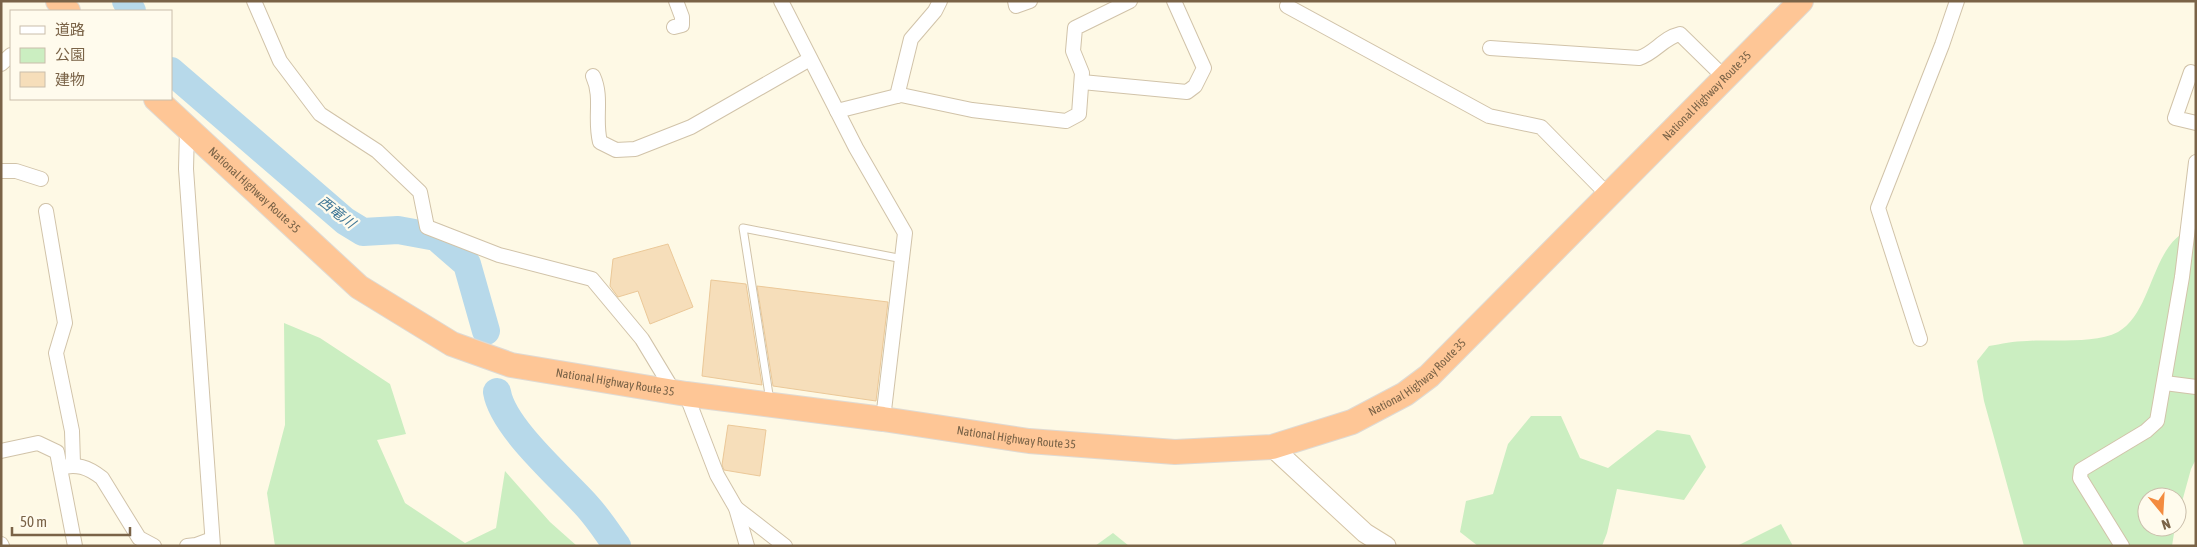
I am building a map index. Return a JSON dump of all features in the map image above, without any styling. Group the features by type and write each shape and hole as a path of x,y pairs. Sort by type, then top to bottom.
{"highway":[{"path":"58,1 67,10"},
{"name":"National Highway Route 35","path":"157,100 359,287 452,344 511,366 680,393 1029,440 1175,452 1272,447 1352,422 1405,394 1429,376 1801,1"}],"street":[{"path":"254,1 280,60 320,114 377,151 420,192 427,227 498,256 592,279 642,339 680,393 717,475 736,508 747,546"},
{"path":"674,28 682,26 682,16 676,1"},
{"path":"780,1 837,111 905,233 883,419"},
{"path":"897,96 911,38 935,11 940,1"},
{"path":"1015,1 1016,6 1030,1"},
{"path":"837,111 897,96 972,110 1066,122 1079,114 1082,73 1073,51 1075,28 1130,1"},
{"path":"1082,82 1187,92 1195,86 1204,68 1174,1"},
{"path":"1920,339 1878,208 1942,45 1957,1"},
{"path":"1287,6 1489,116 1540,127 1608,195"},
{"path":"1490,48 1639,58 1648,55 1669,37 1680,34 1725,78"},
{"path":"593,76 599,89 596,129 600,142 616,150 635,149 691,127 810,59"},
{"path":"2192,72 2176,118 2196,122"},
{"path":"187,546 213,542 186,178 188,130"},
{"path":"2122,546 2080,478 2081,470 2146,431 2157,421 2182,277 2196,162"},
{"path":"1,172 16,171 41,178"},
{"path":"46,211 65,323 56,352 72,431 66,466 75,546"},
{"path":"2165,383 2196,387"},
{"path":"1,451 38,444 57,452 66,466 94,471 102,478 139,538 154,546"},
{"path":"1272,447 1364,539 1386,546"},
{"path":"736,508 785,546"}],"lane":[{"path":"770,404 743,228 903,259"}],"green space":[{"path":"2196,228 2196,459 2186,487 2137,487 2137,537 2173,537 2172,546 2024,546 1984,401 1977,361 1989,346 2022,341 2086,340 2109,336 2118,332 2130,322 2139,308 2161,259 2170,245 2181,234"},
{"path":"284,323 320,338 390,384 406,434 377,440 405,503 465,543 496,528 505,471 550,522 577,546 275,546 267,493 285,425"},
{"path":"1531,416 1561,416 1580,458 1608,468 1657,430 1690,435 1706,467 1684,500 1617,489 1607,533 1602,546 1478,546 1460,532 1466,501 1493,494 1508,444"},
{"path":"1781,524 1793,546 1737,546"},
{"path":"1113,533 1129,546 1095,546"}],"building":[{"path":"668,244 693,307 650,324 638,291 618,297 610,286 613,259"},
{"path":"711,280 746,284 762,385 702,376"},
{"path":"757,286 888,302 876,401 773,386"},
{"path":"728,425 766,430 760,476 724,470 722,465"}],"waterway":[{"name":"西竜川","path":"126,1 131,10"},
{"name":"西竜川","path":"172,72 345,221 363,232 398,230 436,237 467,264 486,331"},
{"name":"西竜川","path":"497,392 510,421 522,437 591,511 617,546"}]}
